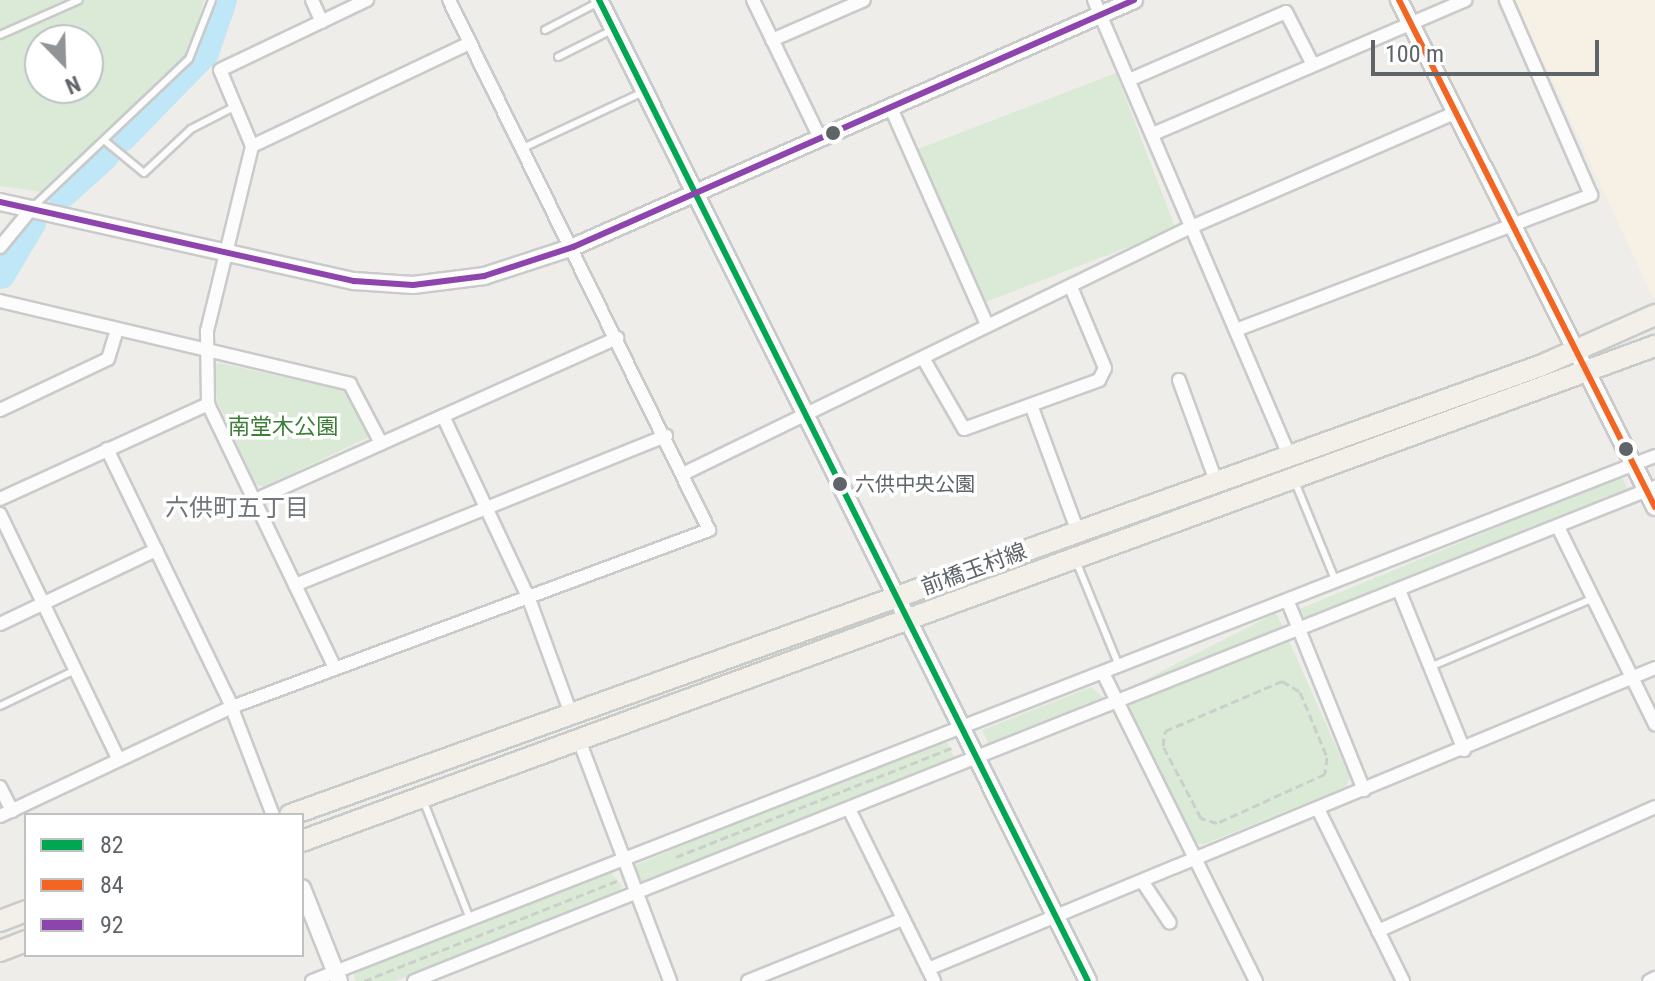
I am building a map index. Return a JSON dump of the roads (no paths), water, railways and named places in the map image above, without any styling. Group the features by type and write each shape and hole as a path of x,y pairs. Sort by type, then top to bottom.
{"main road":[{"name":"前橋玉村線","path":"296,813 1217,484 1578,351 1655,315"},
{"name":"前橋玉村線","path":"304,840 905,617 1591,374 1655,346"},
{"path":"0,921 24,912"},
{"path":"0,951 24,942"}],"street":[{"path":"312,0 322,22"},
{"path":"335,668 208,404 205,350 252,146 219,79 223,68 367,0"},
{"path":"0,787 6,814 232,707 706,533 708,518 449,0"},
{"path":"753,0 820,138"},
{"path":"772,40 864,0"},
{"path":"0,202 226,251 320,276 413,285 484,276 573,247 891,108 1097,7 1134,0"},
{"path":"1399,0 1634,464 1651,489 1655,507"},
{"path":"1153,134 1466,0"},
{"path":"1236,330 1515,227 1593,190 1506,0"},
{"path":"599,1 803,417 1088,981"},
{"path":"1097,7 1290,457"},
{"path":"1129,80 1286,12 1313,65"},
{"path":"252,146 470,43"},
{"path":"891,108 987,325"},
{"path":"685,473 1191,227 1455,113"},
{"path":"0,247 33,207"},
{"path":"923,358 959,428 1031,405 1105,373 1071,287"},
{"path":"0,301 350,384 381,443"},
{"path":"0,410 108,359 117,329"},
{"path":"255,500 617,338"},
{"path":"1179,380 1217,484"},
{"path":"0,499 208,404"},
{"path":"1031,405 1078,532"},
{"path":"443,416 529,599 571,714"},
{"path":"295,585 666,436"},
{"path":"107,449 232,707 272,813"},
{"path":"312,981 338,977 470,919 805,786 1120,669 1655,456"},
{"path":"414,981 446,975 684,874 1651,489"},
{"path":"0,514 119,760"},
{"path":"1558,527 1655,724"},
{"path":"0,624 156,550"},
{"path":"1399,590 1464,750"},
{"path":"1288,602 1364,790"},
{"path":"849,809 931,975 1055,916 1464,750 1655,668"},
{"path":"1104,675 1256,981"},
{"path":"579,740 621,859 670,981"},
{"path":"1378,931 1655,807"},
{"path":"1318,809 1403,981"},
{"path":"1142,881 1170,923"},
{"path":"304,893 338,977"},
{"path":"748,981 903,919"},
{"path":"1649,981 1655,978"}],"lane":[{"path":"0,35 79,0"},
{"path":"33,207 195,52 212,0"},
{"path":"545,30 599,1"},
{"path":"558,57 614,30"},
{"path":"523,148 644,92"},
{"path":"105,141 144,173 194,126 232,108"},
{"path":"1294,478 1336,582"},
{"path":"1074,556 1120,669"},
{"path":"1430,667 1592,599"},
{"path":"0,706 75,670"},
{"path":"422,795 470,919"}],"waterway":[{"path":"122,138 205,53 223,0"},
{"path":"62,195 105,156"},
{"path":"1,275 32,223"}],"place":[{"name":"六供中央公園","path":"840,484"}],"district":[{"name":"六供町五丁目","path":"237,509"}],"park label":[{"name":"南堂木公園","path":"283,427"}]}
